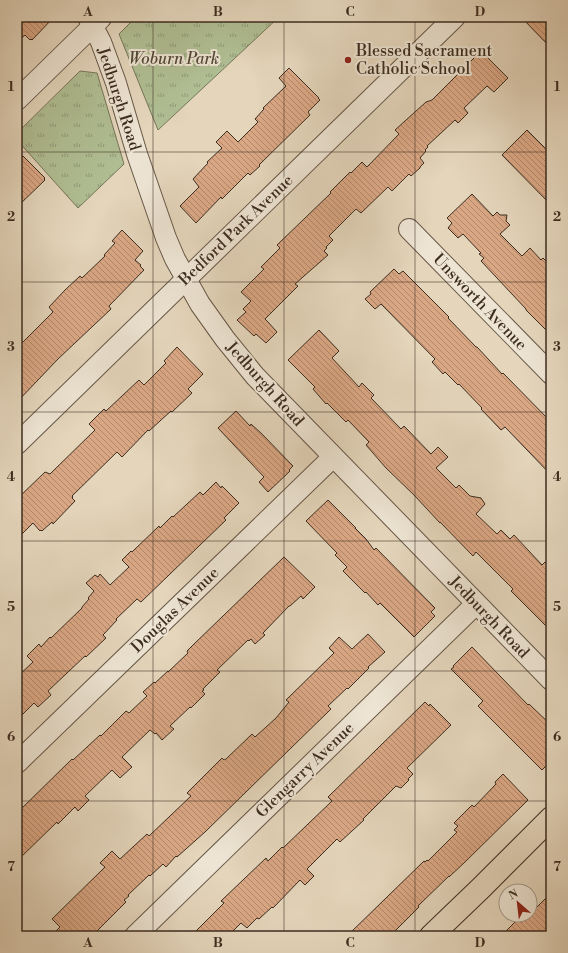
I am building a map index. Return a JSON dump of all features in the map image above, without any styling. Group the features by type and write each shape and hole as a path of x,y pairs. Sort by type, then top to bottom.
{"main road":[{"path":"431,936 551,818"}],"street":[{"name":"Bedford Park Avenue","path":"17,444 455,17"},
{"name":"Jedburgh Road","path":"94,20 116,83 137,154 168,244 200,304 246,365 333,457 551,680"},
{"path":"17,100 94,20"},
{"name":"Unsworth Avenue","path":"409,229 551,374"},
{"name":"Douglas Avenue","path":"17,764 333,457"},
{"name":"Glengarry Avenue","path":"135,936 476,604"}],"green space":[{"name":"Woburn Park","path":"136,17 279,17 158,130 119,34"},
{"path":"80,71 97,73 124,164 78,208 17,140 17,133"}],"building":[{"path":"17,17 54,17 32,40 25,35 17,42"},
{"path":"521,17 551,17 551,48"},
{"path":"484,54 508,78 494,92 487,86 464,108 468,113 458,123 455,120 427,146 426,151 420,158 424,163 411,176 409,174 392,191 388,187 361,213 356,209 329,236 333,240 324,251 328,255 295,284 298,286 265,319 277,332 266,343 256,334 254,336 237,320 246,312 243,309 251,301 241,292 264,269 261,267 280,248 277,245 331,193 330,192 350,172 351,173 362,162 367,167 399,134 395,130 426,102 432,100 477,55 480,58"},
{"path":"289,68 320,100 308,112 310,115 259,165 260,166 250,175 248,173 222,199 221,197 196,223 180,206 199,187 193,179 208,163 207,162 222,148 216,142 227,131 238,142 258,122 255,119 264,109 263,108 286,86 279,78"},
{"path":"527,130 551,154 551,205 502,155"},
{"path":"23,156 45,178 45,180 17,207 17,162"},
{"path":"472,194 493,216 497,212 500,215 507,215 506,221 510,225 500,234 522,256 530,248 541,260 543,258 551,266 551,335 481,261 484,258 479,254 481,253 463,234 458,238 448,228 452,223 447,218"},
{"path":"122,230 143,251 135,260 144,270 109,306 111,309 58,359 17,402 17,348 53,312 49,307 65,290 80,276 82,278 105,256 104,255 115,243 112,241"},
{"path":"394,269 399,274 403,271 449,317 448,318 502,374 503,373 551,422 551,475 505,427 501,430 459,384 458,385 445,372 443,374 432,362 435,359 381,304 375,309 365,299 371,294 370,292"},
{"path":"319,330 339,351 332,358 359,387 362,383 374,395 371,398 401,429 404,426 431,454 438,447 448,457 436,468 456,488 459,485 470,496 481,498 485,504 476,514 497,534 501,530 510,539 514,535 542,565 545,562 551,569 551,631 511,591 513,589 476,552 473,556 386,468 366,445 369,442 348,420 346,422 327,403 326,404 313,389 315,387 288,360"},
{"path":"177,347 203,374 188,389 192,393 172,412 171,411 149,431 148,430 122,457 117,452 72,496 75,501 53,524 52,522 40,531 33,523 17,539 17,499 45,472 50,474 95,430 89,424 104,409 106,411 139,380 144,385 166,363 164,361"},
{"path":"236,411 250,426 251,424 262,434 293,466 289,470 290,471 268,492 259,482 264,477 218,428"},
{"path":"216,482 239,503 224,518 226,520 141,602 137,599 116,619 117,620 103,635 106,638 48,691 51,695 38,707 34,703 17,720 17,677 33,662 27,656 39,644 41,647 82,608 94,591 86,583 95,575 98,577 100,574 110,585 129,567 122,560 131,551 132,552 159,526 160,528 172,516 173,517 200,492 203,495"},
{"path":"328,500 356,528 374,550 376,548 435,608 431,612 435,616 414,637 380,603 378,605 343,571 347,567 335,555 337,553 306,521"},
{"path":"284,557 315,587 303,599 301,596 289,606 263,633 265,635 255,644 251,639 249,641 248,640 217,670 220,672 202,691 205,694 170,726 174,729 162,740 156,733 155,734 150,730 122,757 132,767 120,778 112,770 85,796 89,800 78,811 75,807 58,824 57,822 17,861 17,813 72,759 73,760 100,735 101,736 126,711 129,713 147,696 143,692 168,672 188,653 187,651 193,645"},
{"path":"368,634 385,652 368,667 369,668 348,689 347,688 328,706 331,709 205,832 177,857 176,856 166,867 163,864 150,876 149,875 128,895 129,896 124,900 126,902 92,936 51,936 60,927 52,919 105,867 100,863 112,851 120,859 147,834 149,836 191,796 187,793 222,758 224,760 226,759 252,734 255,737 276,718 289,702 286,700 334,653 329,648 339,637 352,649"},
{"path":"472,647 528,705 529,704 551,725 551,761 542,770 478,706 483,701 451,669"},
{"path":"425,702 429,706 430,704 451,725 407,768 413,774 401,788 396,786 363,819 364,820 340,842 337,839 307,869 314,876 305,885 300,880 273,908 272,907 259,919 257,918 247,928 241,923 228,936 191,936 224,903 221,901 266,858 268,861 282,847 283,848 332,801 328,797"},
{"path":"503,774 528,800 418,906 419,907 390,936 347,936 424,861 428,861 457,832 454,830 458,826 454,823 472,805 474,807 496,784 495,782"},
{"path":"551,893 551,925 540,936 501,936 514,923 538,923 538,906"}],"place":[{"name":"Blessed Sacrament Catholic School","path":"348,60"}]}
